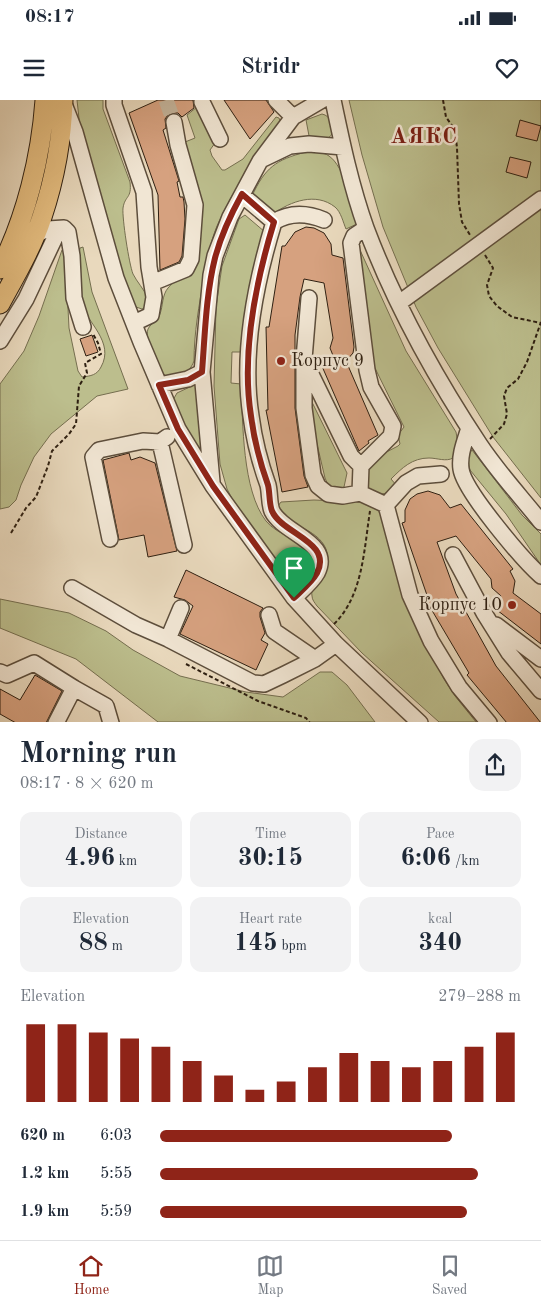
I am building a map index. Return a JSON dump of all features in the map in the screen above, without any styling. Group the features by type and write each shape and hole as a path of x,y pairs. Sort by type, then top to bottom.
{"main road":[{"path":"0,304 24,259 42,217 59,147 57,101"},
{"path":"0,269 8,254 21,218 57,101"}],"street":[{"path":"114,100 114,105 144,192 149,267 154,297 151,315 134,323"},
{"path":"276,100 293,117"},
{"path":"213,486 202,372 210,285 215,256 230,217 260,161 293,117 322,100"},
{"path":"332,100 366,228 420,348 481,446 541,522"},
{"path":"57,101 75,132 116,278 178,429 213,486 294,598 336,644 420,722"},
{"path":"202,102 220,139"},
{"path":"152,283 186,269 191,259 195,205 178,145 174,122"},
{"path":"260,161 290,146 308,144 343,147"},
{"path":"242,194 274,222"},
{"path":"399,304 541,199"},
{"path":"294,598 317,573 320,561 318,552 312,545 283,524 272,511 269,489 262,470 250,415 248,364 262,260 274,222 284,216 293,214 310,214 324,220"},
{"path":"35,235 48,229 64,228 68,232 72,256 74,298 83,327"},
{"path":"361,466 391,436 393,426 371,387 367,370 351,243 354,236 366,228"},
{"path":"0,341 26,299 59,229"},
{"path":"308,298 304,359 304,408 314,475 318,486 334,496 373,499 418,476 440,474"},
{"path":"304,359 351,456 361,466 410,595 431,641 459,687 489,722"},
{"path":"159,385 188,380 202,372"},
{"path":"469,428 462,449 461,468 468,486 497,526 541,576"},
{"path":"110,539 93,457 99,450 143,441 160,442 178,429"},
{"path":"160,442 184,546"},
{"path":"453,555 487,619 509,653 540,688"},
{"path":"72,588 136,625 168,639 253,683 264,684 315,659 336,644"},
{"path":"168,639 181,608"},
{"path":"269,615 274,631 315,659"},
{"path":"487,619 541,659"},
{"path":"0,672 7,676 34,663 106,706 111,722"},
{"path":"56,722 74,688"}],"path":[{"path":"443,100 446,117 454,130 458,148 459,204 462,222 493,268 487,285 490,296 497,306 512,317 541,322 518,379 507,388 504,396 507,414 504,424 481,446"},
{"path":"11,533 26,508 36,497 52,451 76,424 80,386 86,373 85,363 100,354 98,343 93,333 83,327"},
{"path":"325,632 344,614 354,594 373,499"}],"green space":[{"path":"77,100 103,100 103,109 130,182 130,191 123,208 124,221 131,269 147,297 145,307 142,309 136,307 133,302 117,259 82,146"},
{"path":"349,100 541,100 541,498 493,437 438,348 416,307 383,227 362,155"},
{"path":"197,107 215,143 210,150 212,156 222,170 243,159 276,117 279,118 281,123 238,186 223,212 215,232 199,309 192,366 183,374 165,376 152,354 147,334 149,327 159,316 166,291 193,264 185,142 195,138 187,115"},
{"path":"322,114 329,118 333,132 326,139 310,141 306,120"},
{"path":"306,152 324,153 334,161 344,177 359,223 346,229 337,209 328,202 312,199 304,200 288,205 273,214 252,196 262,178 272,166 286,158"},
{"path":"245,215 265,232 253,269 242,352 232,352 231,383 241,384 245,456 252,492 258,508 271,526 306,547 312,554 314,566 308,571 295,576 287,573 252,532 227,489 220,464 214,386 216,307 222,266 239,219"},
{"path":"83,247 92,292 128,389 97,396 51,434 34,457 16,500 9,507 0,509 0,384 24,351 39,316 62,250 65,249 69,328 78,371 82,377 98,372 104,358 105,349 102,341 83,309 79,296 79,254 80,248"},
{"path":"360,250 406,351 456,432 457,438 453,458 444,460 423,458 412,462 391,479 397,486 382,494 370,492 366,489 364,474 375,458 400,444 398,435 404,427 372,362 358,251"},
{"path":"194,385 197,386 203,449 198,448 184,425 173,400 177,393"},
{"path":"308,394 347,473 344,487 338,490 329,487 325,478 308,406"},
{"path":"472,450 522,515 541,534 541,565 506,514 470,470 468,462"},
{"path":"314,500 364,502 376,507 385,522 393,560 410,613 444,679 476,722 439,722 362,653 317,606 312,599 312,590 326,560 326,549 316,536 294,523 282,513 278,506 281,502"},
{"path":"0,599 69,613 106,631 133,650 180,676 246,692 283,697 320,672 332,672 347,685 375,722 158,722 76,659 0,628"}],"building":[{"path":"158,100 193,100 194,108 182,117 178,113 173,113 165,119 166,128 163,130 179,181 177,182 180,197 183,197 185,219 182,256 179,262 160,270 158,195 129,113"},
{"path":"224,100 266,100 274,112 250,139"},
{"path":"520,120 541,126 537,141 516,136"},
{"path":"510,157 531,162 527,178 506,172"},
{"name":"Корпус 9","path":"306,227 314,228 324,233 331,244 332,255 343,258 354,347 353,353 346,361 378,435 368,441 369,443 359,451 321,364 334,358 330,348 333,338 324,283 304,279 295,335 295,408 304,476 308,487 282,492 266,410 268,410 266,327 269,327 282,246 285,246 295,232"},
{"path":"92,335 98,352 86,356 80,339"},
{"path":"129,453 131,460 140,457 155,463 177,551 148,557 144,535 119,540 103,460"},
{"name":"Корпус 10","path":"428,491 440,495 450,508 461,504 513,569 510,571 515,581 513,593 541,614 541,644 493,607 501,596 492,588 491,579 456,536 437,542 456,594 496,666 540,722 506,722 467,675 469,673 427,602 429,601 402,523 405,522 405,510 410,499 417,494"},
{"path":"186,570 263,608 260,612 260,617 265,633 261,640 268,644 256,670 180,634 193,606 185,600 174,597"},
{"path":"35,675 62,691 46,722 14,722 0,714 0,689 20,700"}],"tunnel":[{"path":"166,100 174,122"}],"place":[{"name":"Корпус 9","path":"281,361"},
{"name":"Корпус 10","path":"512,605"}],"district":[{"name":"АЯКС","path":"424,137"}],"route":[{"path":"242,194 274,222 262,260 253,320 248,364 250,415 262,470 269,489 272,511 283,524 312,545 318,552 320,561 317,573 294,598 213,486 178,429 159,385 188,380 202,372 211,276 215,256 230,217 242,194"}]}
